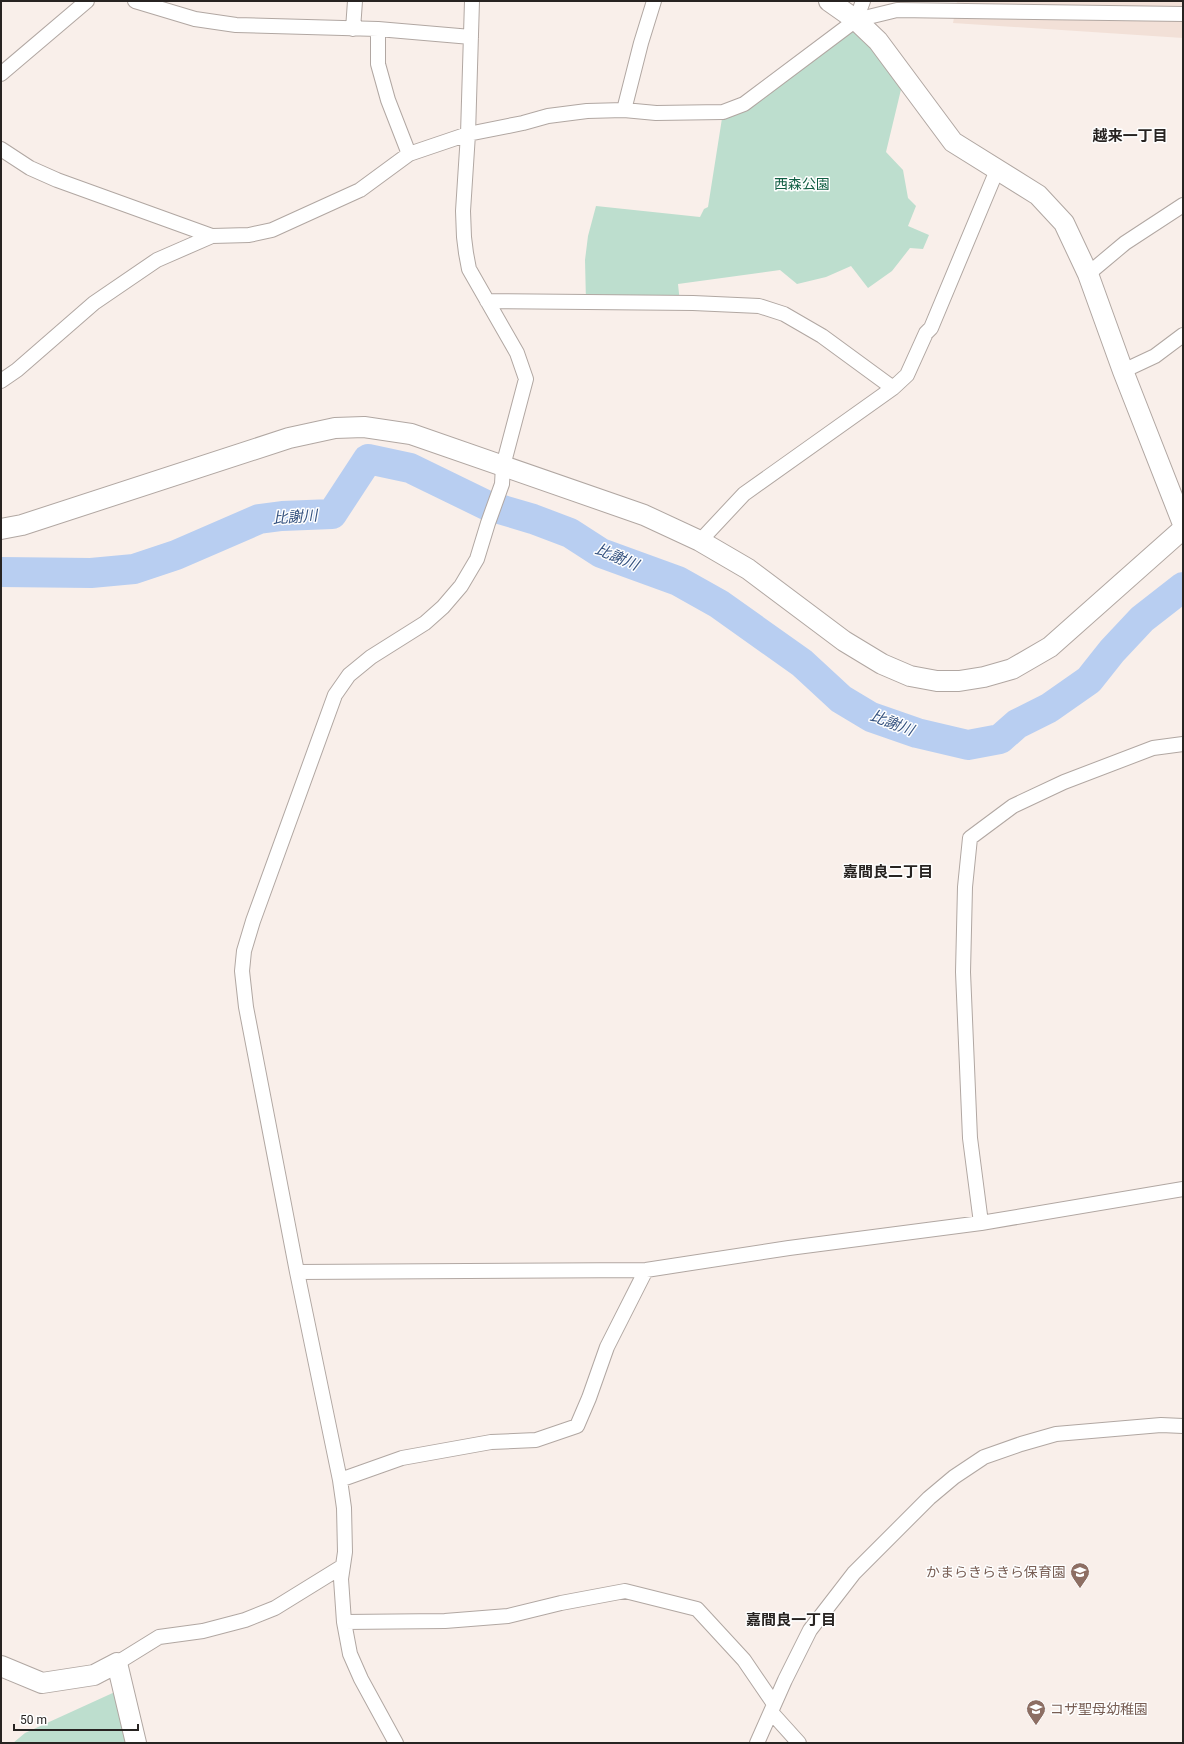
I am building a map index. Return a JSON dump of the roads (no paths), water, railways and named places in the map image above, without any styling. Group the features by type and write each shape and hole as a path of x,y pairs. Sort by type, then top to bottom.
{"street":[{"path":"1,74 87,1"},
{"path":"135,1 195,19 236,26 308,26 378,29 471,37"},
{"path":"353,29 355,1"},
{"path":"396,1743 361,1679 350,1654 344,1622 341,1579 345,1552 344,1508 340,1480 297,1272 242,983 244,951 255,914 335,695 349,675 371,657 425,623 443,607 462,586 477,559 502,475 526,379 517,353 469,269 464,237 464,185 468,134 472,1"},
{"path":"624,110 641,43 654,1"},
{"path":"830,1 856,20 878,41 953,142 1038,196 1064,223 1088,274 1123,371 1183,524"},
{"path":"856,20 863,1"},
{"path":"1,380 17,370 94,302 157,260 212,236 249,234 272,230 360,190 409,154 468,134 523,123 548,116 587,111 624,110 656,113 723,112 744,104 856,20 897,10 1183,14"},
{"path":"378,29 378,64 388,100 409,154"},
{"path":"1,148 30,168 57,180 212,236"},
{"path":"700,541 744,494 893,388 907,375 926,333 931,328 997,170"},
{"path":"1088,274 1125,243 1183,205"},
{"path":"487,301 693,303 759,306 784,314 822,336 893,388"},
{"path":"1123,371 1155,356 1183,335"},
{"path":"1,529 22,525 289,438 335,428 364,427 411,434 502,475 644,515 700,541 748,569 844,641 882,664 910,676 937,681 959,681 984,677 1012,669 1050,647 1183,529"},
{"path":"980,1223 970,1138 963,972 965,887 970,838 1013,806 1064,782 1153,748 1183,744"},
{"path":"297,1272 646,1270 789,1248 980,1223 1183,1189"},
{"path":"340,1480 402,1458 491,1442 536,1440 578,1426 590,1398 607,1347 646,1270"},
{"path":"757,1743 772,1708 810,1630 854,1573 929,1498 954,1477 984,1458 1021,1444 1056,1434 1161,1425 1183,1426"},
{"path":"1,1666 42,1683 94,1675 117,1663 159,1637 203,1631 244,1620 275,1608 343,1566"},
{"path":"344,1622 445,1622 508,1616 561,1603 625,1591 697,1609 744,1660 772,1708 799,1743"},
{"path":"117,1663 136,1743"}],"waterway":[{"name":"比謝川","path":"1,572 91,573 134,569 176,555 259,519 282,516 332,514 368,459 410,468 486,505 533,519 570,533 601,553 678,581 719,604 802,663 841,699 871,717 917,733 968,745 1000,739 1017,724 1049,708 1089,680 1112,651 1142,619 1183,587"}],"place":[{"name":"かまらきらきら保育園","path":"1080,1589"},
{"name":"コザ聖母幼稚園","path":"1036,1726"}],"district":[{"name":"越来一丁目","path":"1130,136"},
{"name":"嘉間良二丁目","path":"888,872"},
{"name":"嘉間良一丁目","path":"791,1620"}],"park label":[{"name":"西森公園","path":"802,184"}]}
